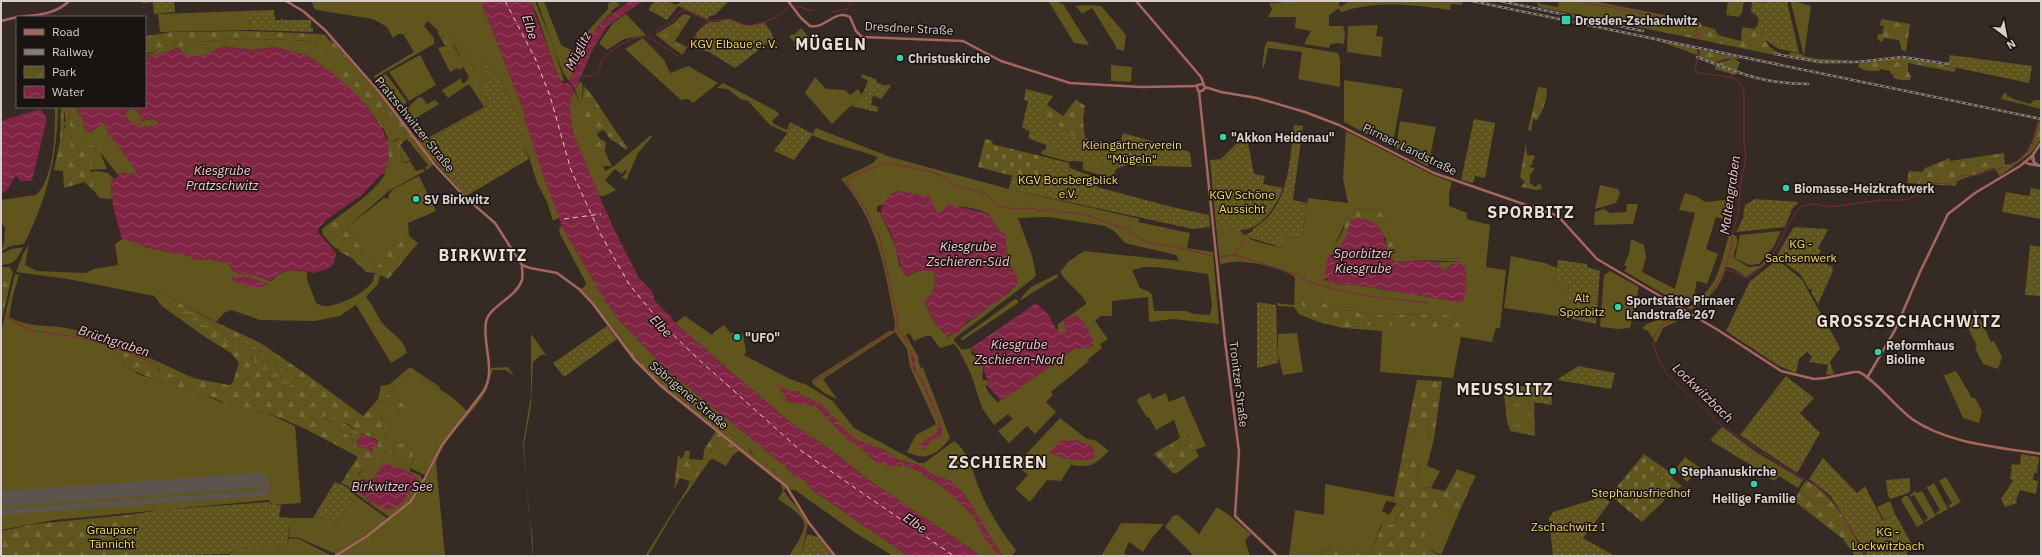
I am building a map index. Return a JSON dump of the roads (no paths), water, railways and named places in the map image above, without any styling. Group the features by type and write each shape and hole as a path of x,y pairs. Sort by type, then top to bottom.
{"street":[{"path":"39,16 62,7 69,1"},
{"name":"Pratzschwitzer Straße","path":"286,1 303,11 324,28 381,94 435,165 465,197 495,223 522,265"},
{"name":"Dresdner Straße","path":"788,1 810,26 818,26 836,16 842,15 850,18 856,31 862,37 963,41 1001,62 1070,83 1141,87 1201,88"},
{"path":"1136,1 1200,76 1201,88"},
{"path":"1,21 16,17"},
{"name":"Pirnaer Landstraße","path":"1201,88 1271,101 1339,125 1434,173 1558,216 1597,260 1685,310 1788,374 1820,379 1854,372 1861,373 1908,416 1928,428 1960,439 2041,454"},
{"name":"Tronitzer Straße","path":"1201,88 1216,256 1239,450 1235,514 1236,518 1277,556"},
{"path":"1867,378 1896,330 1920,272 1948,214 1975,193 2011,172 2026,161 2041,143"},
{"path":"2033,154 2034,162 2040,166"},
{"path":"2026,161 2040,166"},
{"path":"335,556 367,536 410,502 425,478 442,445 483,392 487,385 489,375 487,320 490,314 516,290 522,280 522,265"},
{"name":"Söbrigener Straße","path":"522,265 553,272 569,281 593,304 634,359 676,399 790,491 809,523 835,556"}],"water":[{"name":"Elbe","path":"481,1 530,1 561,82 564,84 568,82 574,91 569,105 573,133 611,223 639,278 652,291 655,301 675,323 786,419 839,456 867,479 981,556 908,556 811,489 805,480 792,473 666,369 620,321 605,300 563,229 525,123 524,112"},
{"path":"630,1 643,1 607,26 592,51 575,90 569,81 590,37 602,21"},
{"name":"Kiesgrube Pratzschwitz","path":"221,46 253,50 275,47 308,56 331,72 352,90 367,106 383,130 388,145 389,161 386,169 362,195 326,220 318,229 318,232 336,253 334,264 327,269 314,273 298,270 280,273 270,281 250,274 240,275 232,270 227,263 208,259 196,260 188,256 144,247 138,243 122,239 113,206 111,182 122,173 135,174 136,171 116,142 109,135 105,124 101,124 91,132 85,130 83,117 79,116 76,108 146,108 146,55 157,55 179,48 185,55 190,56 200,56","holes":["132,109 137,110 141,121 151,119 158,122 157,125 138,125 130,121 125,111"]},
{"path":"40,109 47,118 32,181 20,181 16,175 7,190 1,194 1,121"},
{"name":"Kiesgrube Zschieren-Süd","path":"897,191 930,197 936,212 939,214 949,204 989,214 996,227 1005,235 1008,262 1017,277 1018,284 998,301 964,324 958,333 952,333 946,338 946,334 933,321 925,302 935,288 933,271 922,270 904,276 890,230 881,217 881,209 883,205 890,196"},
{"name":"Sporbitzer Kiesgrube","path":"1358,218 1370,221 1378,226 1382,232 1387,251 1395,262 1424,260 1438,262 1441,269 1446,270 1457,262 1464,264 1466,286 1464,300 1460,302 1356,285 1333,284 1328,280 1325,274 1329,255 1334,253 1344,241 1351,220"},
{"path":"232,277 250,277 268,285 254,287 240,284 231,279"},
{"name":"Kiesgrube Zschieren-Nord","path":"1036,303 1048,314 1058,332 1066,332 1063,320 1077,315 1090,333 1093,343 1086,349 1080,347 1074,349 1004,399 1000,400 988,386 989,383 981,363 971,348"},
{"path":"905,336 915,360 915,369 925,385 938,416 942,430 941,437 931,440 926,449 923,450 920,444 937,432 939,422 921,381 913,369 909,346 903,337"},
{"path":"779,385 792,392 800,391 799,394 821,404 853,438 884,450 899,460 922,466 931,474 950,481 965,495 1002,556 999,556 985,538 973,515 935,481 929,479 921,472 903,465 888,466 875,461 858,446 847,439 816,406 785,401 785,395 778,386"},
{"path":"360,433 378,441 378,449 376,446 372,446 373,452 370,454 368,449 356,446 361,436"},
{"path":"1077,440 1093,447 1095,458 1072,460 1049,453 1060,441"},
{"name":"Birkwitzer See","path":"384,463 406,470 418,478 404,501 397,507 390,509 383,509 375,505 354,488 364,479 368,481 373,479"}],"waterway":[{"path":"832,12 847,9 852,1"},
{"name":"Maltengraben","path":"1577,1 1691,23 1696,28 1699,40"},
{"path":"795,6 814,11"},
{"path":"683,54 696,33 709,21 729,19 744,25 754,26 775,18 789,7"},
{"path":"672,21 679,12 684,10 709,21"},
{"path":"656,31 670,23"},
{"path":"583,76 595,75 598,72 603,59 612,50 625,42 638,38 650,38 678,56"},
{"name":"Maltengraben","path":"1698,50 1698,57"},
{"name":"Maltengraben","path":"1698,58 1695,68 1698,73 1736,79 1744,90 1744,146 1746,158 1740,186 1738,215 1725,269"},
{"name":"Lockwitzbach","path":"1866,556 1837,506 1822,489 1800,477 1723,427 1667,374 1659,361 1653,343 1655,335 1662,325 1683,315 1708,298 1725,270 1732,271 1746,278 1757,271 1773,254 1788,225 1801,206 1815,204 1831,207 1880,200 1904,200 1923,193 1929,185 1933,183 1952,184 1960,176 1977,175 2014,164 2031,148 2040,121"},
{"path":"895,329 898,327 897,317 880,239 865,208 846,181 857,174 890,163 931,172 942,176 952,184 987,194 995,204 1004,207 1018,209 1031,208 1040,211 1051,209 1062,212 1084,214 1127,230 1146,242 1213,256"},
{"path":"1235,255 1244,239"},
{"path":"1220,257 1234,255 1297,275"},
{"path":"1301,278 1316,284 1347,292 1428,303"},
{"path":"1328,287 1330,282"},
{"name":"Brüchgraben","path":"1,314 29,330 84,338 113,347 154,363"},
{"path":"898,328 903,334"},
{"path":"813,382 892,331"}],"tram line":[{"path":"2041,142 2031,158 2034,164 2041,167"}],"railway":[{"path":"1280,1 1293,1"},
{"path":"1472,1 2041,119"},
{"path":"1500,1 1643,31"},
{"path":"1775,54 1819,62 1857,62 1903,57 1948,64"},
{"path":"1697,57 1739,73 1764,80 1808,84"}],"place":[{"name":"Dresden-Zschachwitz","path":"1566,20"},
{"name":"Christuskirche","path":"900,58"},
{"name":"\"Akkon Heidenau\"","path":"1223,137"},
{"name":"Biomasse-Heizkraftwerk","path":"1786,188"},
{"name":"SV Birkwitz","path":"416,199"},
{"name":"Sportstätte Pirnaer Landstraße 267","path":"1618,307"},
{"name":"\"UFO\"","path":"737,337"},
{"name":"Reformhaus Bioline","path":"1878,352"},
{"name":"Stephanuskirche","path":"1673,471"},
{"name":"Heilige Familie","path":"1754,484"}],"district":[{"name":"MÜGELN","path":"831,44"},
{"name":"SPORBITZ","path":"1531,212"},
{"name":"BIRKWITZ","path":"483,255"},
{"name":"GROSSZSCHACHWITZ","path":"1909,321"},
{"name":"MEUSSLITZ","path":"1505,389"},
{"name":"ZSCHIEREN","path":"998,462"}],"park label":[{"name":"KGV Elbaue e. V.","path":"734,43"},
{"name":"Kleingärtnerverein \"Mügeln\"","path":"1132,151"},
{"name":"KGV Borsbergblick e.V.","path":"1068,186"},
{"name":"KGV Schöne Aussicht","path":"1242,201"},
{"name":"KG - Sachsenwerk","path":"1801,250"},
{"name":"Alt Sporbitz","path":"1582,304"},
{"name":"Stephanusfriedhof","path":"1641,492"},
{"name":"Zschachwitz I","path":"1568,526"},
{"name":"Graupaer Tännicht","path":"112,536"},
{"name":"KG - Lockwitzbach","path":"1888,538"}],"water label":[{"name":"Müglitz","path":"578,51"}]}
